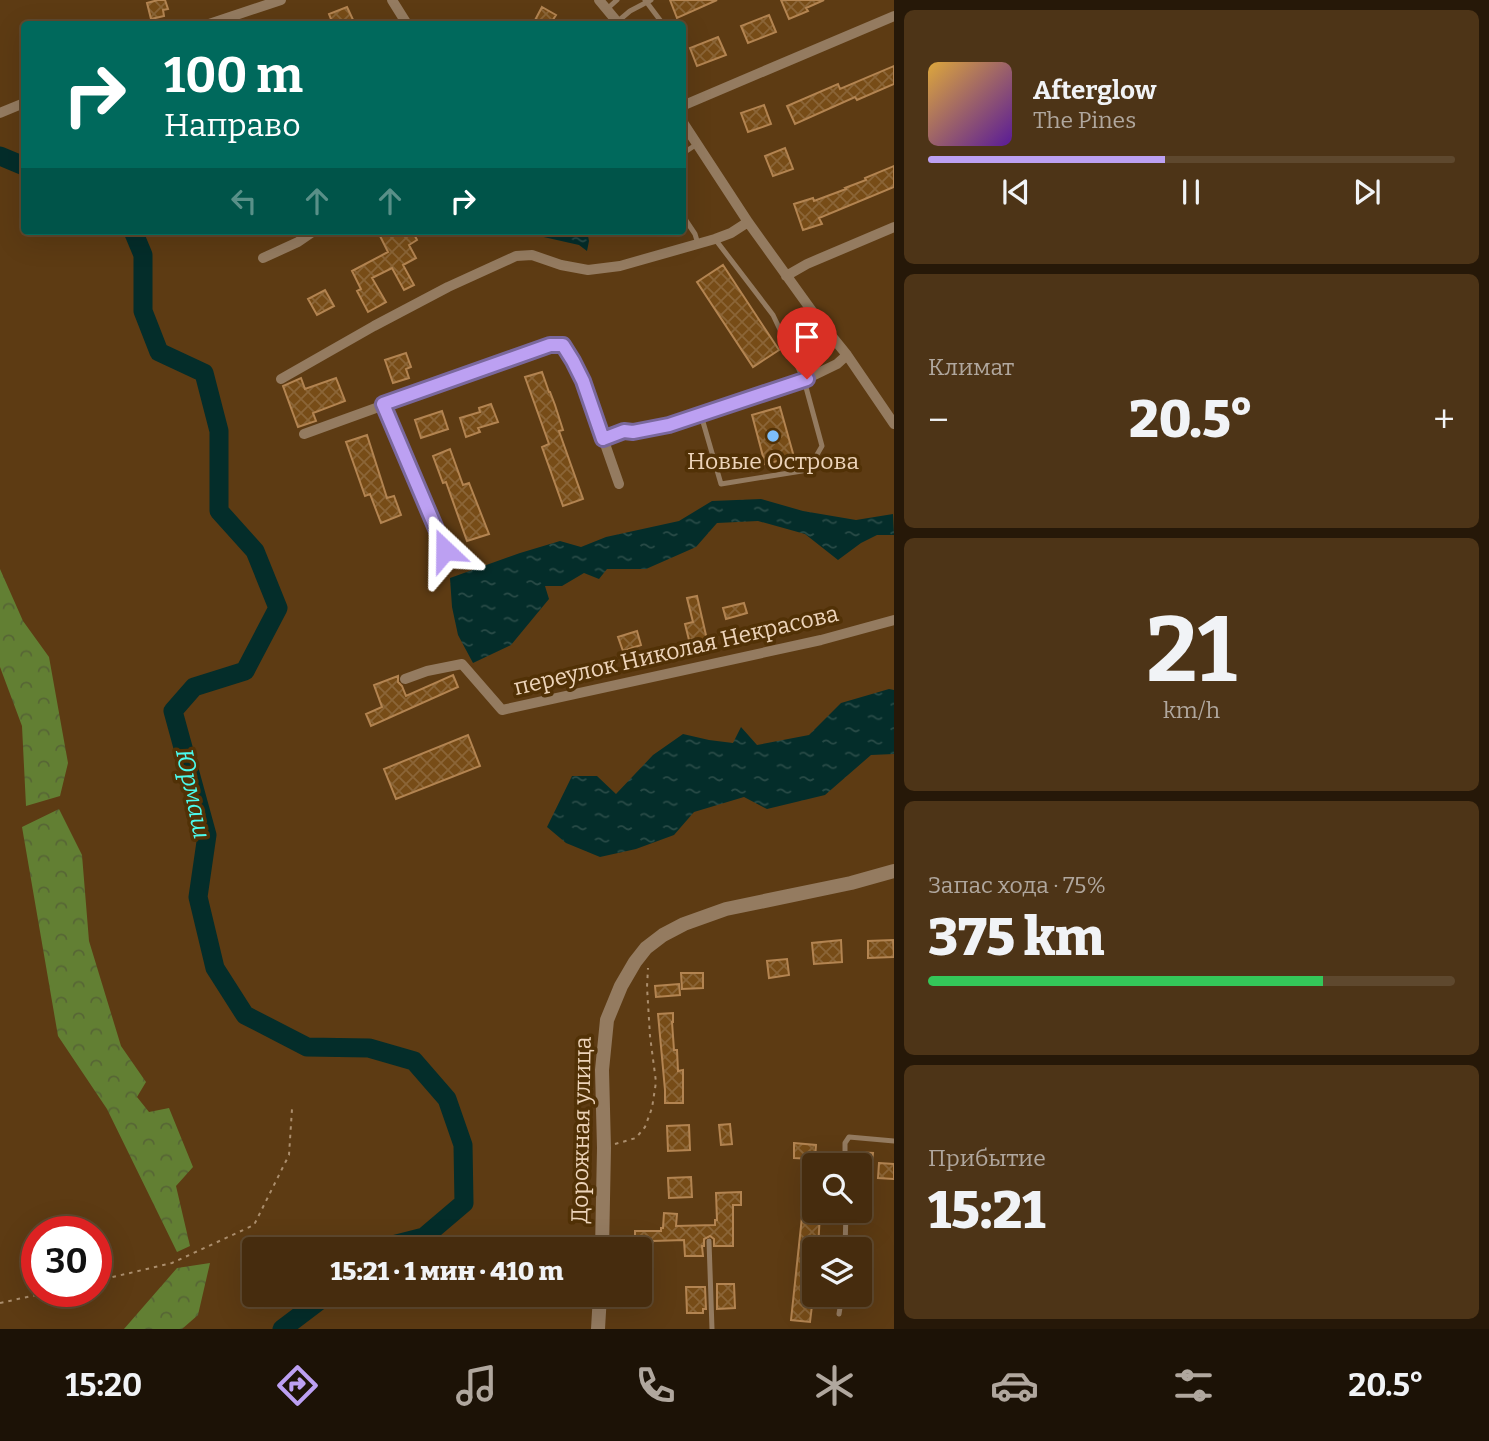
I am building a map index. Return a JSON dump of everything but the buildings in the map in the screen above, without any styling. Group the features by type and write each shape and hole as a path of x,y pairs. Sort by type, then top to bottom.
{"street":[{"path":"218,21 281,0"},
{"path":"392,0 405,21"},
{"path":"603,5 616,21"},
{"path":"686,104 894,16"},
{"path":"0,113 21,104"},
{"path":"686,127 748,222 847,355 894,424"},
{"path":"281,379 435,293 516,256 532,255 561,265 588,270 620,266 715,239 748,222"},
{"path":"786,276 807,264 894,227"},
{"path":"264,258 308,235"},
{"path":"304,433 550,345 563,345 583,381 619,484"},
{"path":"603,439 624,431 633,432 669,425 804,380 836,364 847,355"},
{"path":"383,404 445,550"},
{"name":"переулок Николая Некрасова","path":"405,679 427,671 462,664 502,710 821,640 894,620"},
{"name":"Дорожная улица","path":"601,1237 604,1148 602,1070 607,1020 635,961 663,935 726,908 851,883 894,871"},
{"path":"598,1329 599,1307"}],"lane":[{"path":"603,5 617,0"},
{"path":"620,21 648,1 661,21"},
{"path":"686,151 697,144"},
{"path":"686,220 698,244"},
{"path":"701,415 721,484 808,470 822,446 804,380 772,315 715,239"},
{"path":"845,1153 845,1143 849,1137 894,1141"},
{"path":"709,1241 712,1329"},
{"path":"839,1314 840,1307"}],"path":[{"path":"604,1148 636,1138 645,1127 652,1108 656,1082 647,987 649,966"},
{"path":"112,1277 172,1263 254,1225 289,1155 292,1110"},
{"path":"0,1303 21,1298"}],"green space":[{"path":"0,569 23,621 49,657 68,763 60,796 26,806 22,726 0,667"},
{"path":"59,809 82,855 89,941 121,1046 146,1082 137,1097 149,1112 169,1108 193,1167 176,1186 190,1246 177,1252 107,1109 58,1036 22,827"},
{"path":"210,1263 198,1315 182,1329 124,1329 177,1268"}],"water":[{"path":"535,235 588,235 587,251 579,245"},
{"path":"761,499 803,511 856,520 893,514 894,535 877,535 838,560 805,534 758,521 717,523 696,547 646,569 607,569 599,579 584,573 562,586 545,586 549,599 511,645 473,663 458,635 450,578 560,541 581,547 606,537 679,521 712,501"},
{"path":"889,689 894,690 894,754 871,755 825,795 767,809 744,797 694,812 674,835 636,849 600,857 566,843 547,827 572,776 597,776 616,794 653,755 683,734 733,743 741,727 757,745 809,735 841,703"}],"waterway":[{"name":"Юрмаш","path":"0,156 21,165"},
{"name":"Юрмаш","path":"135,235 143,255 143,311 159,352 204,373 219,431 219,511 255,551 278,608 245,671 194,687 173,711 207,835 198,897 215,968 245,1015 307,1047 369,1048 414,1061 447,1099 463,1145 464,1203 424,1237"},
{"name":"Юрмаш","path":"282,1329 311,1307"}],"place":[{"name":"Новые Острова","path":"773,436"}],"route":[{"path":"445,550 383,404 550,345 563,345 573,361 583,381 603,439 624,431 633,432 669,425 807,379"}]}
